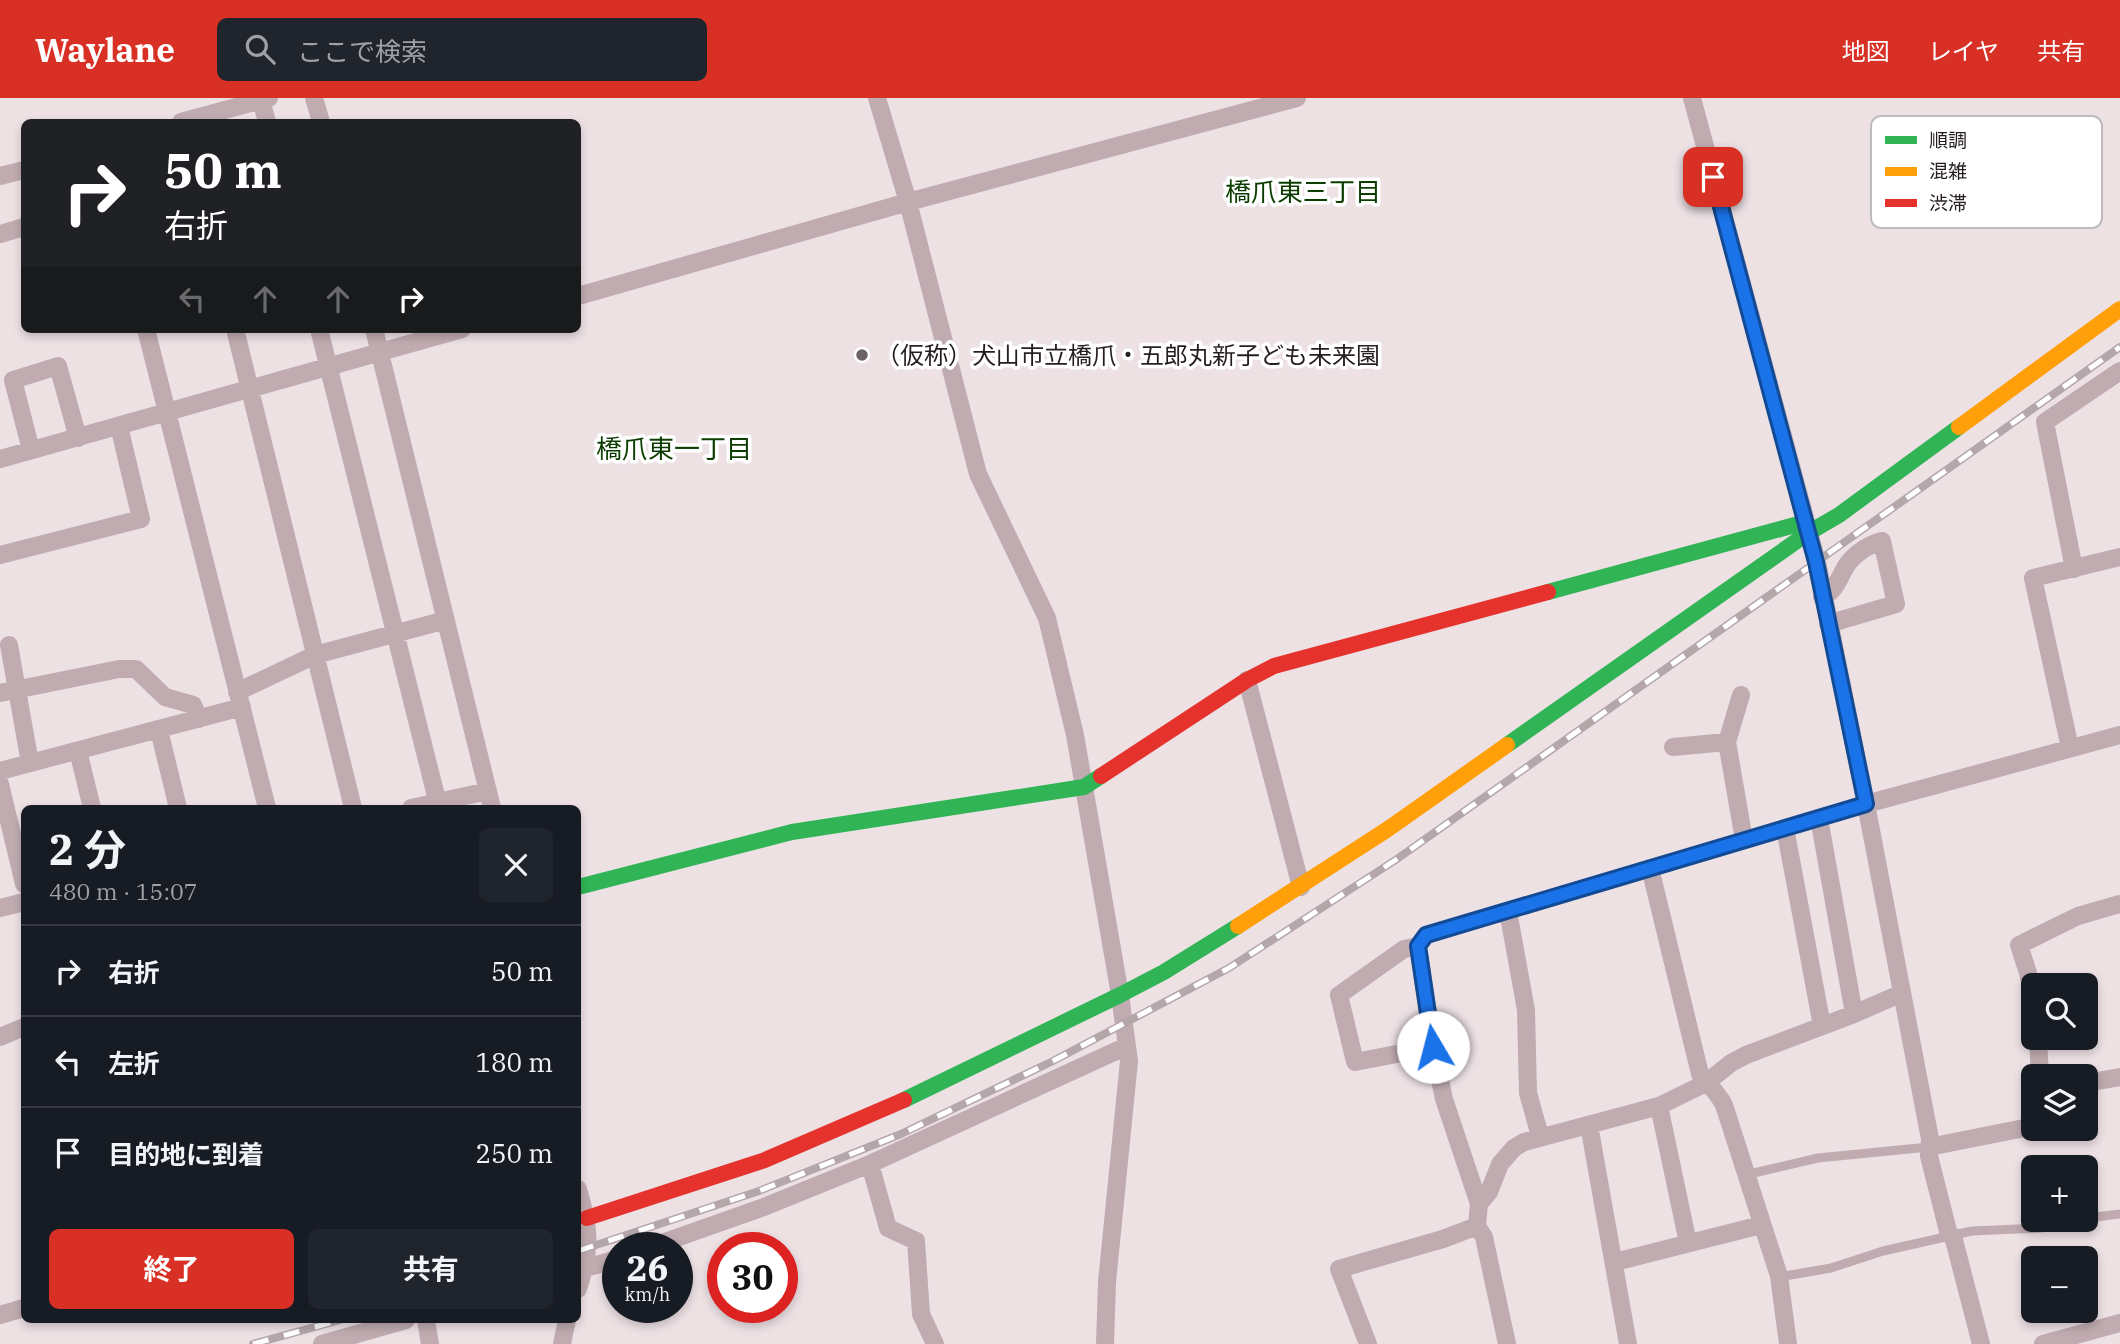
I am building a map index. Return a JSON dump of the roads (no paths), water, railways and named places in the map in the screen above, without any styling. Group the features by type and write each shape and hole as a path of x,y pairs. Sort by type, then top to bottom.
{"street":[{"path":"314,98 320,119"},
{"path":"877,98 908,202 978,474 1047,618 1075,735 1129,1061 1108,1269 1105,1344"},
{"path":"581,295 908,202 1297,98"},
{"path":"1692,98 1807,527 1866,804 1930,1139 1929,1156 1980,1344"},
{"path":"194,119 265,99 267,119"},
{"path":"0,176 21,171"},
{"path":"0,234 21,228"},
{"path":"581,886 792,832 1084,787 1247,680 1274,666 1807,527 1839,515 2120,309"},
{"path":"147,333 266,805"},
{"path":"235,333 352,805"},
{"path":"319,333 438,805 490,800 375,333"},
{"path":"0,459 447,333"},
{"path":"31,450 13,380 58,366 78,438"},
{"path":"2074,569 2045,422 2120,371"},
{"path":"0,555 141,519 119,426"},
{"path":"587,1218 765,1160 929,1089 1164,972 1301,887 1491,758 1807,527"},
{"path":"1822,597 1829,594 1849,561 1872,544 1882,541 1896,604 1828,624"},
{"path":"2070,748 2033,578 2120,557"},
{"path":"0,771 199,719 239,700 315,655 446,620"},
{"path":"9,645 8,692 30,763"},
{"path":"8,692 119,669 136,669 165,697 193,705 199,719"},
{"path":"1247,680 1301,887"},
{"path":"1741,695 1727,742 1744,841"},
{"path":"159,730 177,805"},
{"path":"1433,1047 1355,1062 1339,995 1404,949 1418,946 1426,935 1866,804 2120,735"},
{"path":"1673,747 1727,742"},
{"path":"78,751 91,805"},
{"path":"0,785 21,872"},
{"path":"1819,818 1854,1014"},
{"path":"1785,828 1822,1026"},
{"path":"1650,868 1700,1074 1706,1083 1716,1090 1724,1105 1779,1277 1788,1344"},
{"path":"0,908 21,903"},
{"path":"2028,973 2018,945 2078,916 2120,904"},
{"path":"1508,911 1525,1010 1528,1093 1540,1136"},
{"path":"1418,946 1433,1047 1444,1099 1479,1204 1477,1226 1484,1237 1507,1344"},
{"path":"1479,1204 1489,1192 1500,1164 1524,1142 1658,1106 1706,1083 1746,1055 1902,993"},
{"path":"0,1037 21,1028"},
{"path":"693,1232 870,1164 1127,1046"},
{"path":"2098,1081 2120,1077"},
{"path":"1658,1106 1688,1243"},
{"path":"1589,1125 1628,1344"},
{"path":"1929,1147 2021,1129"},
{"path":"870,1164 888,1228 916,1241 921,1314 935,1344"},
{"path":"581,1199 587,1218 588,1248 581,1270"},
{"path":"1615,1262 1761,1224"},
{"path":"1368,1344 1339,1269 1443,1239 1477,1226"},
{"path":"581,1270 602,1264"},
{"path":"0,1315 21,1309"},
{"path":"322,1344 343,1341 397,1323"},
{"path":"426,1323 430,1344"},
{"path":"562,1344 566,1323"},
{"path":"2042,1344 2120,1323"}],"lane":[{"path":"1745,1175 1818,1158 1929,1147"},
{"path":"2098,1217 2120,1214"},
{"path":"1779,1277 1830,1268 1883,1251 1981,1230 2021,1229"}],"railway":[{"path":"581,1250 759,1191 901,1134 1053,1061 1229,968 1397,859 2120,347"},
{"path":"253,1344 329,1323"}],"place":[{"name":"（仮称）犬山市立橋爪・五郎丸新子ども未来園","path":"862,355"}],"district":[{"name":"橋爪東三丁目","path":"1303,191"},
{"name":"橋爪東一丁目","path":"674,448"}]}
